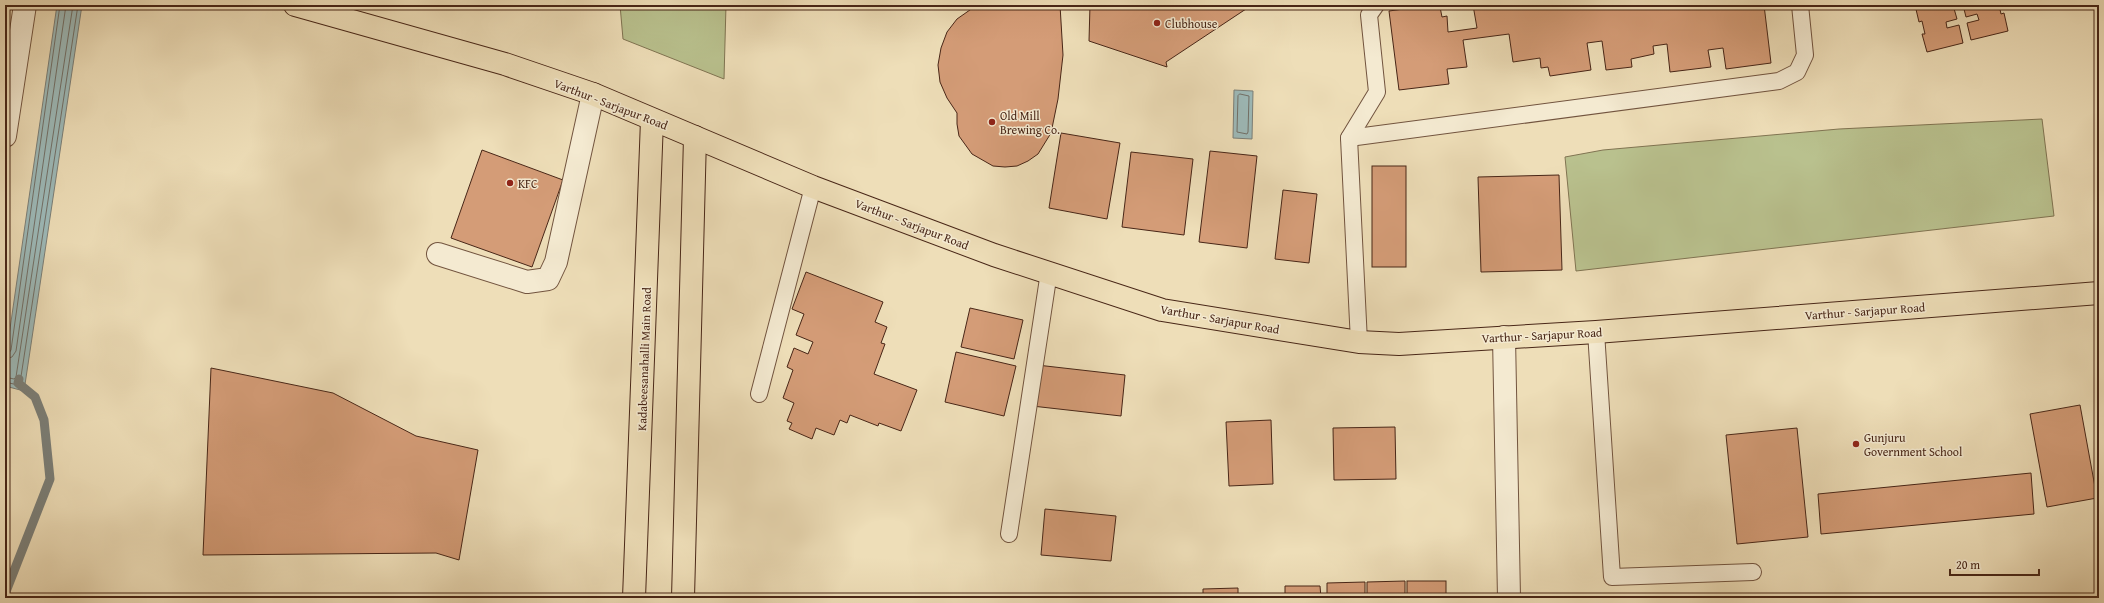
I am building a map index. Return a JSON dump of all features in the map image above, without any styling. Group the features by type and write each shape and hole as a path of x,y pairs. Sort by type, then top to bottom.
{"main road":[{"name":"Varthur - Sarjapur Road","path":"295,5 505,64 593,94 813,187 994,255 1162,310 1359,342 1399,344 1596,332 2099,293"},
{"name":"Kadabeesanahalli Main Road","path":"634,598 652,120"},
{"path":"683,598 694,137"}],"street":[{"path":"5,136 25,5"},
{"path":"438,254 527,282 548,279 556,262 593,94"},
{"path":"1504,337 1509,598"}],"lane":[{"path":"1359,342 1349,138 1377,92 1368,15 1376,5"},
{"path":"1349,138 1779,81 1797,72 1805,55 1800,5"},
{"path":"759,394 813,187"},
{"path":"1009,534 1049,272"},
{"path":"1596,332 1612,577 1753,572"}],"green space":[{"path":"620,5 726,5 724,79 623,39"},
{"path":"2042,119 2054,216 1576,271 1565,157 1603,150 1839,129"}],"water":[{"path":"57,5 82,5 24,391 5,386 5,363"},
{"path":"1234,90 1253,91 1252,139 1233,138"}],"building":[{"path":"536,5 581,5 581,9"},
{"path":"977,5 1060,5 1063,55 1058,99 1051,133 1038,154 1017,166 993,166 972,154 959,136 957,113 947,98 940,82 938,65 941,48 947,32 957,19"},
{"name":"Clubhouse","path":"1090,5 1252,5 1166,62 1167,67 1089,41"},
{"path":"1411,5 1433,5 1433,8 1440,7 1442,17 1447,16 1448,32 1477,28 1473,5 1578,5 1579,9 1593,8 1592,5 1764,5 1771,63 1726,69 1723,48 1708,50 1711,67 1670,72 1667,44 1653,46 1654,54 1631,59 1632,67 1606,70 1602,41 1587,43 1591,70 1550,76 1548,67 1541,68 1540,58 1513,62 1509,34 1463,40 1467,67 1447,69 1449,84 1399,90 1389,11 1411,8"},
{"path":"1915,5 1953,5 1957,19 1946,22 1947,28 1959,25 1963,43 1927,52 1922,34 1925,34 1922,21 1919,22"},
{"path":"1963,5 1999,5 2001,14 2004,13 2008,31 1971,40 1967,23 1979,20 1977,14 1966,17"},
{"path":"1061,133 1120,143 1107,219 1049,208"},
{"path":"482,150 563,180 532,267 451,238"},
{"path":"1210,151 1257,156 1247,248 1199,242"},
{"path":"1131,152 1193,159 1184,235 1122,227"},
{"path":"1372,166 1406,166 1406,267 1372,267"},
{"path":"1559,175 1562,270 1481,272 1478,177"},
{"path":"1283,190 1317,194 1309,263 1275,259"},
{"path":"806,272 883,302 875,322 887,327 881,343 885,344 874,374 917,390 901,431 879,423 878,426 850,415 847,423 840,420 834,435 816,428 812,439 789,429 792,423 787,421 794,403 783,398 793,370 787,367 794,348 808,354 813,342 796,335 804,314 792,309"},
{"path":"970,308 1023,320 1014,359 961,347"},
{"path":"956,352 1016,366 1004,416 945,402"},
{"path":"1037,365 1125,375 1121,416 1032,406"},
{"path":"211,368 333,393 416,436 478,450 459,560 436,553 203,555"},
{"path":"2080,405 2097,498 2047,507 2030,414"},
{"path":"1271,420 1273,484 1229,486 1226,422"},
{"path":"1395,427 1396,479 1334,480 1333,428"},
{"path":"1797,428 1808,537 1737,544 1726,435"},
{"path":"2031,473 2034,514 1821,534 1818,494"},
{"path":"1045,509 1116,516 1111,561 1041,555"},
{"path":"1405,581 1405,598 1367,598 1367,582"},
{"path":"1407,581 1446,581 1446,598 1407,598"},
{"path":"1365,582 1365,598 1327,598 1327,583"},
{"path":"1285,586 1320,586 1321,598 1285,598"},
{"path":"1238,588 1238,598 1203,598 1203,589"}],"waterway":[{"path":"5,594 50,479 44,420 35,397 18,383 19,379"}],"place":[{"name":"Clubhouse","path":"1157,23"},
{"name":"Old Mill Brewing Co.","path":"992,122"},
{"name":"KFC","path":"510,183"},
{"name":"Gunjuru Government School","path":"1856,444"}]}
